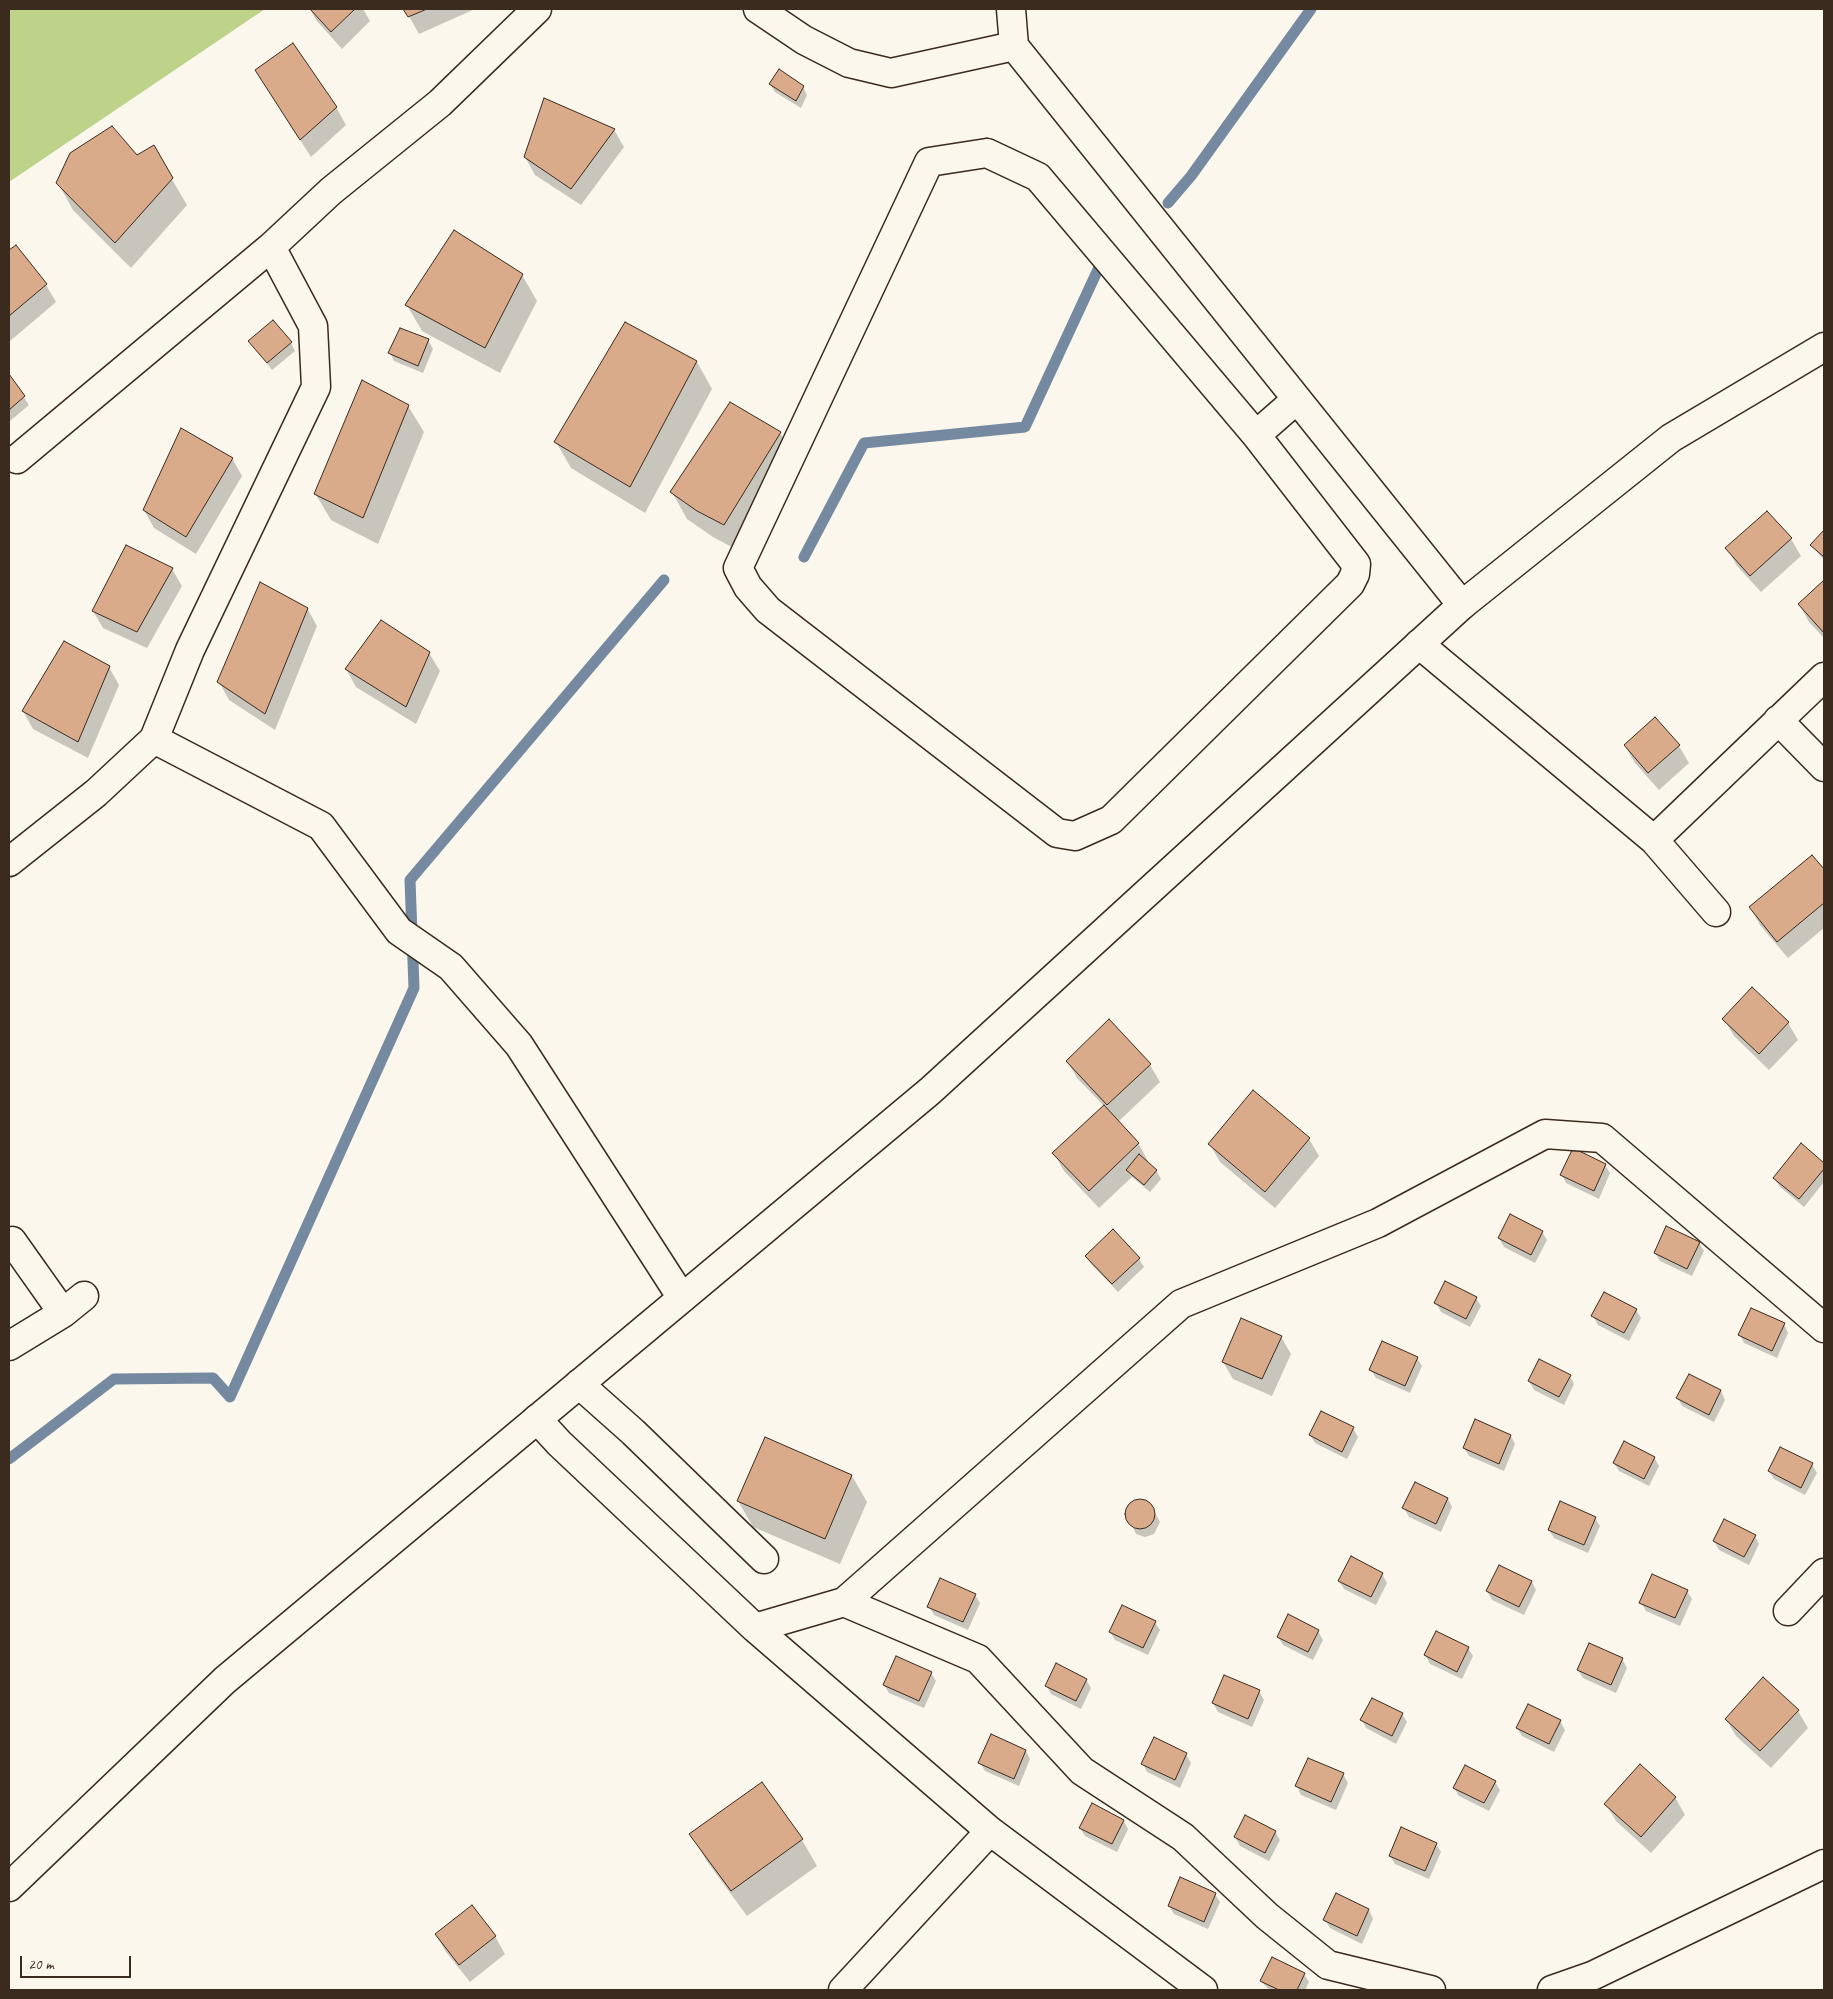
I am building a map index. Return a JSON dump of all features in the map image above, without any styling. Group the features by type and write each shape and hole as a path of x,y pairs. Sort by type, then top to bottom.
{"street":[{"path":"17,458 271,248 331,191 440,103 536,9"},
{"path":"758,9 804,40 849,63 891,73 1014,46"},
{"path":"1011,9 1014,46 1462,605"},
{"path":"986,153 1038,177 1256,435 1356,564 1355,574 1350,584 1111,820 1075,836 1057,833 768,610 748,587 738,568 930,162 986,153"},
{"path":"9,862 96,793 154,739 190,650 316,387 312,326 271,248"},
{"path":"9,1887 224,1680 930,1092 1462,605 1671,438 1824,347"},
{"path":"1256,435 1296,400"},
{"path":"1419,644 1654,840 1716,912"},
{"path":"1654,840 1824,678"},
{"path":"1778,720 1824,767"},
{"path":"154,739 322,826 399,931 451,967 519,1045 682,1298"},
{"path":"755,1628 844,1602 1182,1304 1378,1223 1546,1134 1602,1138 1824,1328"},
{"path":"12,1241 63,1313"},
{"path":"9,1346 63,1313 84,1296"},
{"path":"579,1384 633,1432 764,1559"},
{"path":"537,1419 559,1443 755,1628 990,1831 1203,1990"},
{"path":"1788,1611 1824,1573"},
{"path":"844,1602 978,1659 1082,1771 1183,1837 1267,1916 1328,1965 1431,1990"},
{"path":"843,1990 990,1831"},
{"path":"1552,1990 1592,1976 1824,1864"}],"green space":[{"path":"9,9 265,9 9,182"}],"building":[{"path":"310,9 355,9 331,32"},
{"path":"403,9 427,9 408,17"},
{"path":"293,43 337,107 300,140 255,70"},
{"path":"779,69 804,86 796,101 769,84"},
{"path":"544,98 615,129 571,189 524,157"},
{"path":"112,126 137,155 154,145 173,178 115,243 56,183 70,153"},
{"path":"454,230 523,274 485,348 405,305"},
{"path":"16,245 47,284 9,316 9,250"},
{"path":"273,320 292,342 267,363 248,341"},
{"path":"625,322 697,361 630,487 554,442"},
{"path":"400,328 429,339 418,366 388,353"},
{"path":"9,374 25,396 9,410"},
{"path":"362,380 409,405 363,518 314,494"},
{"path":"730,402 781,432 724,525 697,511 670,492"},
{"path":"181,428 233,458 186,537 143,510"},
{"path":"1767,511 1792,538 1750,576 1725,548"},
{"path":"1824,530 1824,557 1810,545"},
{"path":"126,545 173,568 137,632 92,611"},
{"path":"1824,580 1824,633 1798,604"},
{"path":"260,582 308,608 265,714 217,682"},
{"path":"381,620 430,652 406,707 345,669"},
{"path":"64,641 110,666 78,742 22,711"},
{"path":"1655,717 1680,745 1648,773 1624,745"},
{"path":"1812,855 1824,869 1824,903 1777,942 1749,907"},
{"path":"1752,987 1789,1022 1759,1054 1722,1019"},
{"path":"1109,1019 1151,1064 1107,1105 1066,1061"},
{"path":"1253,1090 1310,1138 1265,1192 1208,1144"},
{"path":"1104,1105 1139,1143 1089,1191 1052,1153"},
{"path":"1801,1143 1824,1163 1824,1169 1799,1199 1773,1178"},
{"path":"1573,1148 1606,1164 1594,1191 1560,1175"},
{"path":"1139,1154 1157,1170 1144,1185 1126,1170"},
{"path":"1510,1214 1543,1231 1531,1255 1498,1238"},
{"path":"1666,1226 1700,1242 1687,1269 1654,1253"},
{"path":"1113,1229 1140,1258 1112,1284 1085,1256"},
{"path":"1445,1281 1477,1297 1466,1319 1434,1303"},
{"path":"1604,1292 1637,1309 1624,1333 1591,1316"},
{"path":"1751,1308 1785,1323 1772,1351 1738,1335"},
{"path":"1241,1318 1282,1336 1262,1379 1222,1362"},
{"path":"1382,1341 1418,1357 1405,1386 1369,1370"},
{"path":"1539,1359 1571,1375 1559,1397 1528,1381"},
{"path":"1689,1374 1721,1390 1709,1415 1676,1398"},
{"path":"1321,1411 1354,1427 1342,1452 1309,1435"},
{"path":"1475,1419 1511,1435 1499,1464 1463,1448"},
{"path":"765,1437 852,1475 825,1539 737,1501"},
{"path":"1624,1441 1655,1457 1644,1479 1613,1463"},
{"path":"1780,1447 1813,1463 1801,1488 1768,1471"},
{"path":"1415,1482 1448,1498 1436,1524 1402,1508"},
{"path":"1140,1499 1151,1503 1155,1514 1151,1525 1140,1529 1129,1525 1125,1514 1129,1503"},
{"path":"1560,1501 1596,1517 1584,1545 1548,1530"},
{"path":"1724,1519 1756,1535 1744,1557 1713,1541"},
{"path":"1351,1556 1383,1573 1371,1597 1338,1581"},
{"path":"1499,1565 1532,1581 1519,1607 1486,1591"},
{"path":"1652,1574 1688,1590 1675,1618 1639,1603"},
{"path":"940,1578 976,1594 963,1622 927,1607"},
{"path":"1122,1605 1156,1621 1143,1648 1109,1632"},
{"path":"1288,1614 1319,1630 1308,1652 1277,1637"},
{"path":"1436,1631 1469,1647 1457,1672 1424,1655"},
{"path":"1589,1643 1623,1658 1611,1685 1577,1670"},
{"path":"896,1656 932,1672 919,1701 883,1685"},
{"path":"1056,1663 1087,1679 1076,1701 1045,1686"},
{"path":"1224,1675 1260,1690 1248,1719 1212,1703"},
{"path":"1763,1677 1799,1710 1760,1751 1725,1719"},
{"path":"1372,1698 1403,1713 1392,1736 1360,1720"},
{"path":"1528,1704 1561,1720 1549,1744 1516,1728"},
{"path":"991,1734 1026,1750 1014,1779 978,1763"},
{"path":"1154,1737 1187,1753 1175,1780 1141,1764"},
{"path":"1308,1758 1344,1773 1331,1802 1295,1786"},
{"path":"1640,1764 1676,1797 1641,1837 1604,1804"},
{"path":"1465,1765 1496,1781 1484,1803 1453,1788"},
{"path":"762,1782 803,1839 731,1891 689,1834"},
{"path":"1092,1803 1124,1820 1112,1844 1079,1828"},
{"path":"1245,1815 1276,1831 1265,1853 1234,1837"},
{"path":"1401,1827 1437,1843 1425,1871 1389,1856"},
{"path":"1180,1877 1216,1893 1204,1922 1168,1906"},
{"path":"1336,1893 1369,1909 1357,1936 1323,1920"},
{"path":"472,1905 496,1936 459,1965 435,1934"},
{"path":"1272,1957 1305,1973 1297,1990 1279,1990 1260,1981"}],"waterway":[{"path":"1168,203 1191,176 1311,9"},
{"path":"804,557 864,443 1025,427 1101,263"},
{"path":"9,1459 114,1379 213,1378 230,1397 414,988 410,880 664,580"}]}
